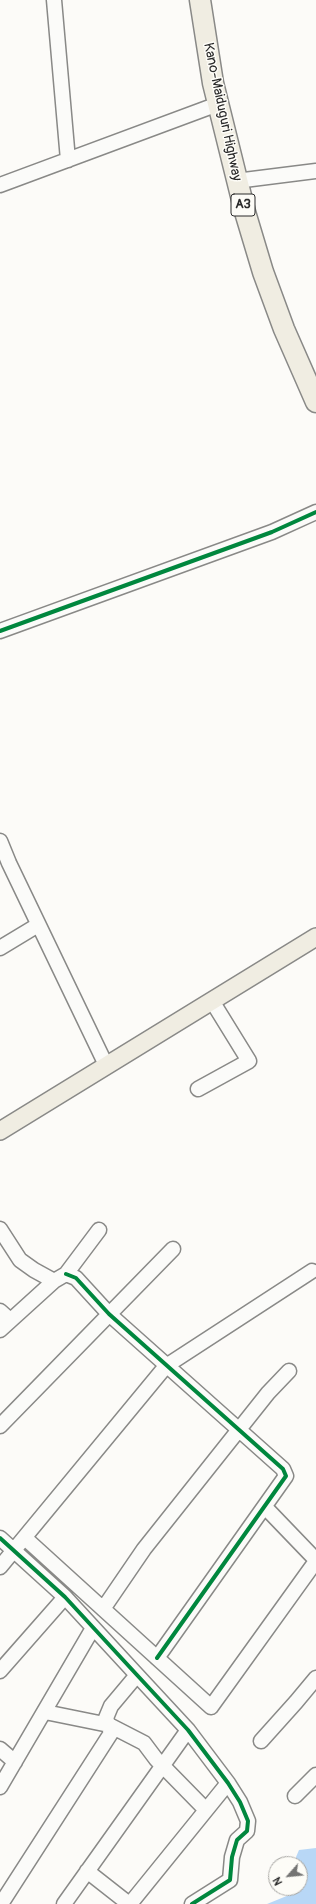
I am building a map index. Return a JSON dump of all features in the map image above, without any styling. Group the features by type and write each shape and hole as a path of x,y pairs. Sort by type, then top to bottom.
{"highway":[{"name":"Kano-Maiduguri Highway","path":"200,0 218,104 236,181 263,272 284,329 316,402"}],"main road":[{"path":"0,1131 316,937"}],"street":[{"path":"54,0 68,160"},
{"path":"0,186 218,104"},
{"path":"236,181 316,171"},
{"path":"0,631 272,532 316,512"},
{"path":"0,841 4,864 38,925 106,1065"},
{"path":"0,948 38,925"},
{"path":"198,1090 249,1061 212,1001"},
{"path":"0,1229 20,1260 34,1270 60,1277 76,1278 110,1314 166,1366 283,1469 286,1476 157,1658"},
{"path":"3,1320 60,1277 99,1230"},
{"path":"0,1426 173,1249"},
{"path":"0,1567 166,1366 312,1271"},
{"path":"103,1609 144,1549 268,1393 289,1371"},
{"path":"25,1538 211,1707 316,1560 265,1507"},
{"path":"0,1538 65,1597 138,1675 188,1730 228,1783 240,1802 248,1821 247,1831 237,1840 232,1857 230,1880 192,1904"},
{"path":"0,1671 65,1597"},
{"path":"0,1787 93,1628"},
{"path":"1,1904 111,1733 106,1718 111,1706 138,1675"},
{"path":"261,1741 316,1678"},
{"path":"45,1712 109,1725 144,1743 206,1810"},
{"path":"64,1904 188,1730"},
{"path":"0,1749 15,1762"},
{"path":"295,1796 316,1775"},
{"path":"87,1871 130,1904 228,1783"}],"water":[{"path":"316,1848 316,1904 267,1904 287,1896 308,1896 308,1856 296,1856 299,1850"}],"cycle path":[{"path":"0,631 272,532 316,512"},
{"path":"66,1274 76,1278 109,1314 283,1469 286,1476 157,1658"},
{"path":"0,1538 65,1597 188,1730 228,1783 240,1802 248,1821 247,1831 237,1840 232,1857 230,1880 192,1904"}]}
